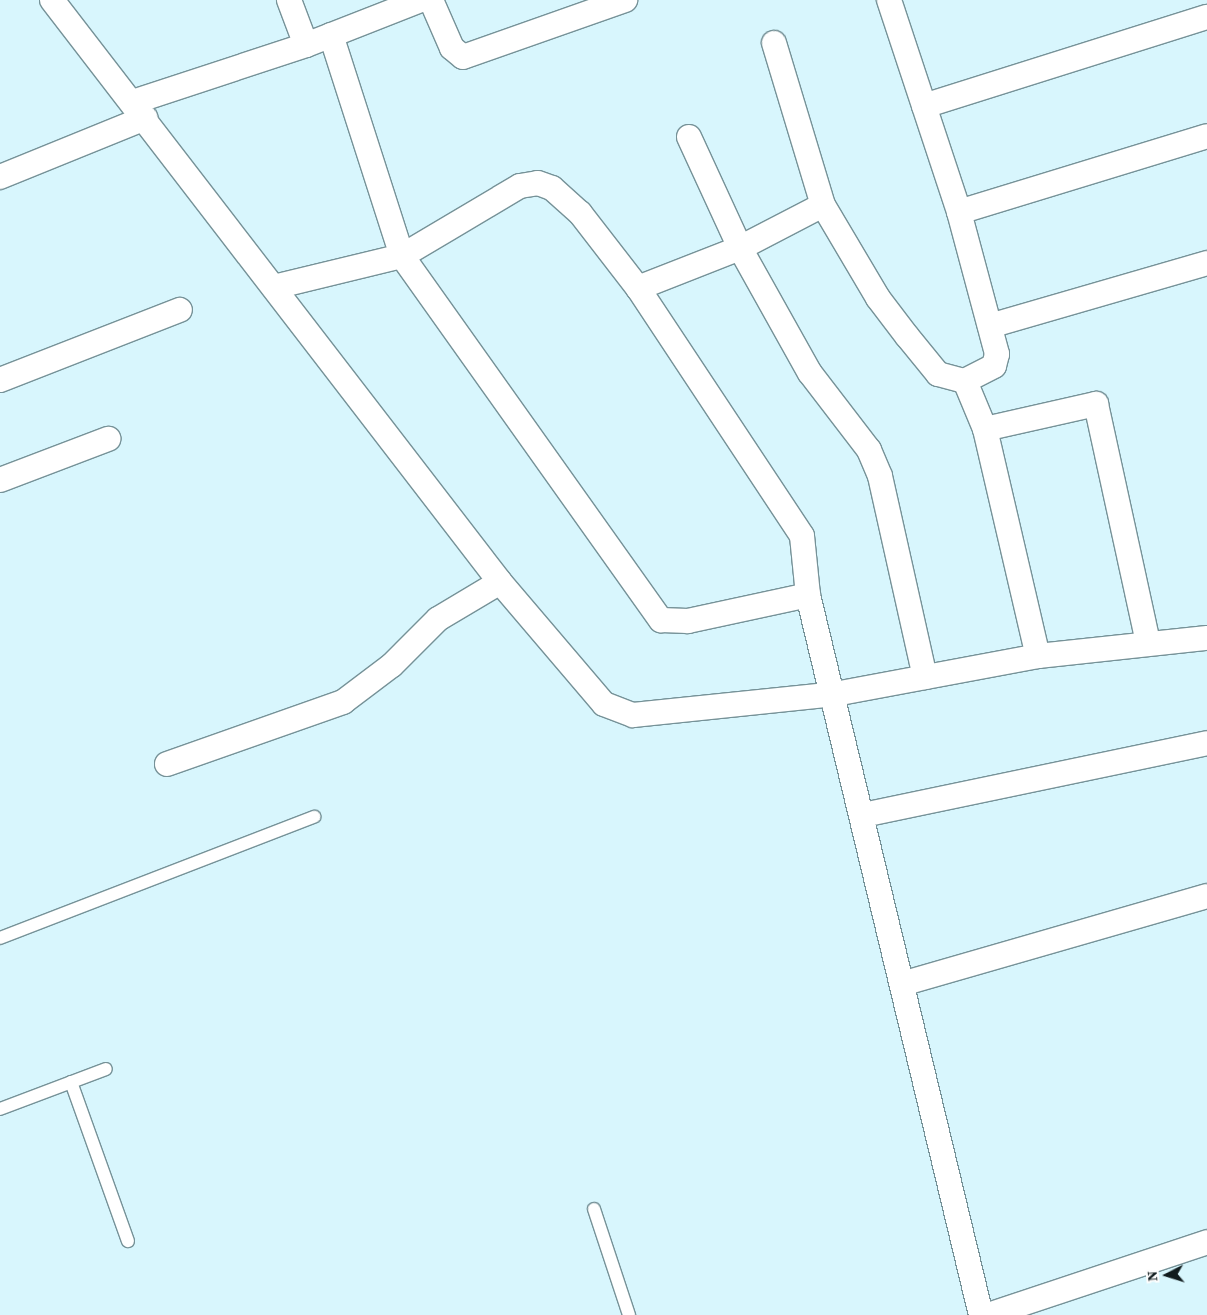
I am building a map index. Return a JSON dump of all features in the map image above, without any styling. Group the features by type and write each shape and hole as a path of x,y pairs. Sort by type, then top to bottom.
{"street":[{"path":"52,0 139,110 500,582 604,704 633,715 835,694 1038,656 1148,642 1207,638"},
{"path":"289,0 306,45"},
{"path":"0,177 139,110 421,0"},
{"path":"431,0 452,48 463,57 625,0"},
{"path":"774,43 823,206 878,298 907,336 938,374 965,381 994,366 998,354 960,212 890,0"},
{"path":"924,106 1207,17"},
{"path":"331,35 402,256 661,620 688,621 808,595"},
{"path":"960,212 1207,136"},
{"path":"689,137 740,248 810,373 869,450 880,476 925,677"},
{"path":"274,287 402,256 520,186 538,183 552,188 580,213 638,288 802,536 808,595 835,694 981,1315"},
{"path":"638,288 740,248 823,206"},
{"path":"990,326 1207,263"},
{"path":"0,380 180,310"},
{"path":"965,381 985,429 1038,656"},
{"path":"985,429 1096,404 1148,642"},
{"path":"0,480 108,439"},
{"path":"167,764 343,702 392,665 438,619 500,582"},
{"path":"864,815 1207,743"},
{"path":"902,984 1207,896"},
{"path":"988,1315 1031,1306 1207,1242"}],"lane":[{"path":"0,938 314,817"},
{"path":"0,1110 106,1069"},
{"path":"71,1082 128,1241"},
{"path":"594,1210 629,1315"}]}
